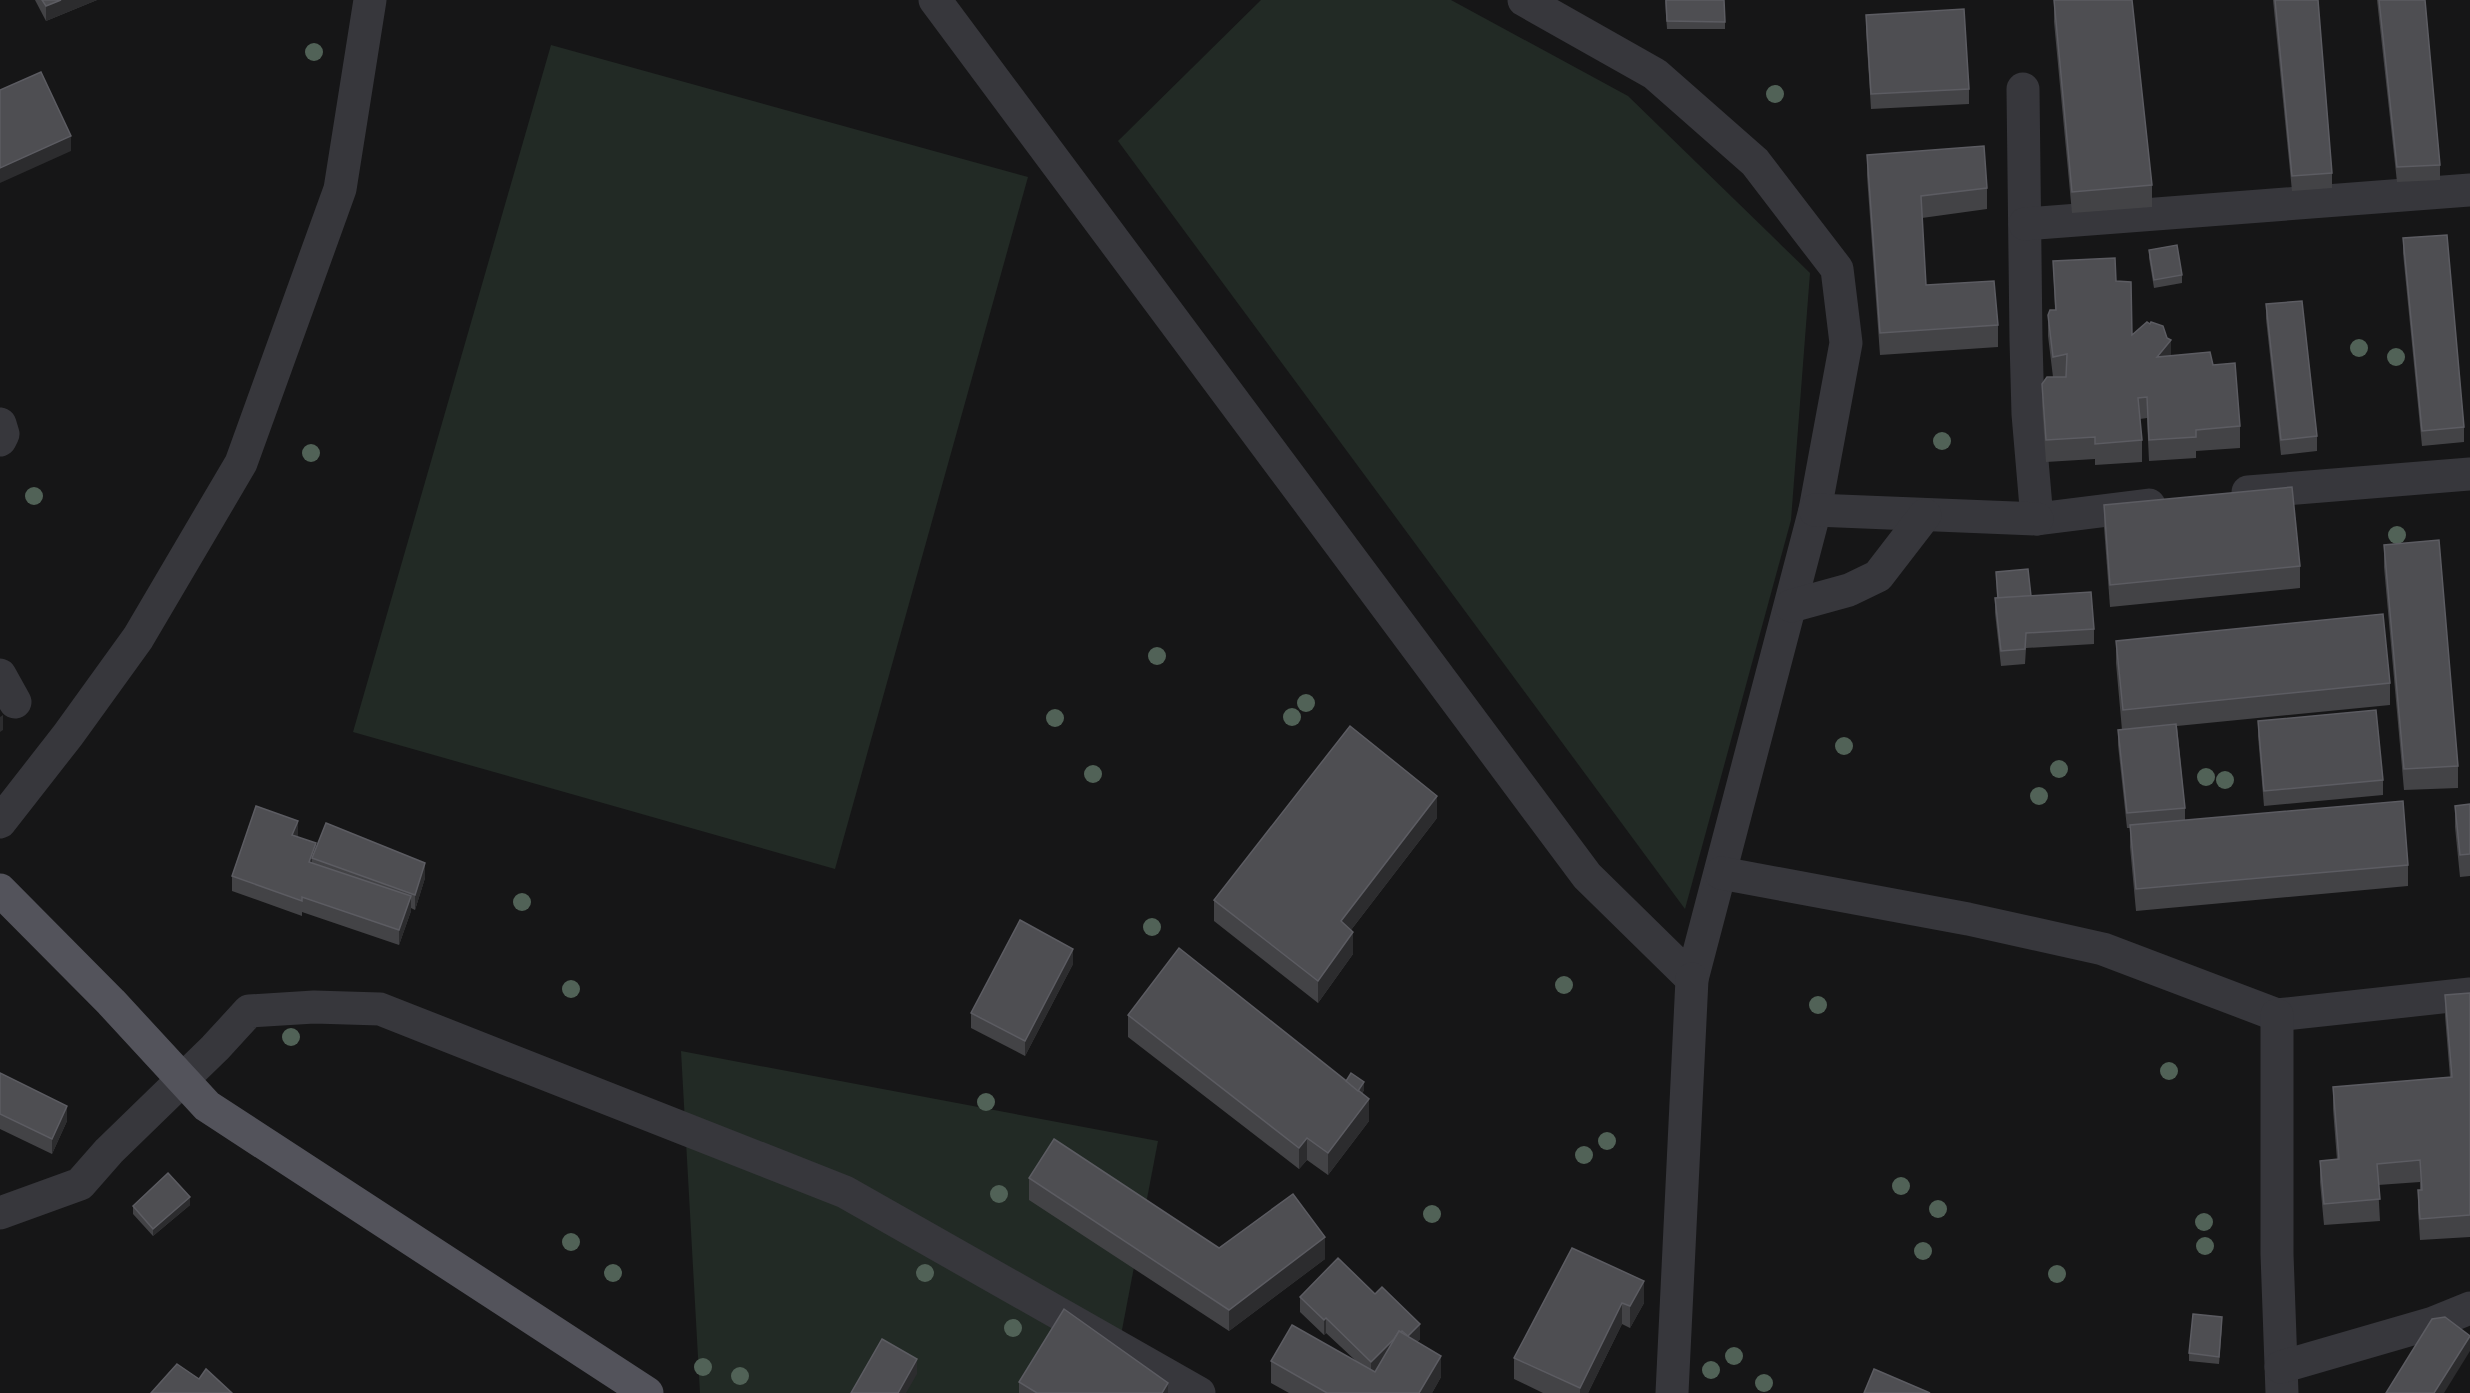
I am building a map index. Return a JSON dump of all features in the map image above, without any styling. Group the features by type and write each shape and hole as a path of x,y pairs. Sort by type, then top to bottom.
{"main road":[{"path":"0,890 111,1002 207,1106 647,1393"}],"street":[{"path":"0,822 68,735 138,638 241,463 340,189 370,0"},
{"path":"935,0 1587,876 1692,979"},
{"path":"1524,0 1655,74 1755,162 1837,269 1846,343 1815,510 1692,979 1672,1393"},
{"path":"2023,89 2028,414 2037,519"},
{"path":"2025,224 2470,190"},
{"path":"0,424 3,434 0,440"},
{"path":"2213,497 2470,474"},
{"path":"1815,510 2037,519 2178,501"},
{"path":"1791,606 1849,590 1878,576 1924,515"},
{"path":"1721,873 1968,919 2103,949 2277,1015 2470,994"},
{"path":"0,1212 80,1184 249,1011 314,1007 380,1009 845,1192 1199,1393"},
{"path":"2277,1015 2277,1254 2281,1380 2470,1308"}],"shaded area":[{"path":"1261,0 1451,0 1628,96 1810,273 1791,520 1685,909 1118,141"},
{"path":"551,45 1028,177 835,869 353,732"},
{"path":"681,1051 1158,1141 1110,1393 700,1393"}],"building":[{"path":"42,0 61,0 46,6"},
{"path":"1666,0 1724,0 1725,22 1667,21"},
{"path":"2054,0 2132,0 2152,185 2072,192"},
{"path":"2275,0 2318,0 2332,173 2292,176"},
{"path":"2379,0 2425,0 2440,165 2397,167"},
{"path":"1964,9 1969,89 1871,94 1866,15"},
{"path":"41,72 71,136 0,168 0,90"},
{"path":"1984,146 1987,188 1921,196 1926,285 1994,281 1998,325 1880,333 1867,155"},
{"path":"2447,235 2464,427 2422,431 2403,238"},
{"path":"2177,245 2182,275 2154,280 2149,250"},
{"path":"2115,258 2116,281 2131,282 2132,335 2147,322 2150,324 2151,322 2163,326 2167,338 2171,340 2157,357 2210,352 2213,365 2235,363 2240,426 2196,430 2196,437 2149,440 2147,397 2138,398 2142,440 2095,444 2095,437 2046,440 2042,384 2047,377 2066,377 2067,354 2053,357 2048,315 2050,310 2056,310 2053,261"},
{"path":"2302,301 2317,436 2281,440 2266,304"},
{"path":"2292,487 2300,566 2110,585 2104,505"},
{"path":"2439,540 2458,766 2404,769 2384,545"},
{"path":"2028,569 2031,596 1998,598 1996,572"},
{"path":"2091,592 2094,629 2026,633 2025,649 2001,651 1995,598"},
{"path":"2383,614 2390,683 2123,710 2116,641"},
{"path":"2376,710 2383,780 2264,791 2258,721"},
{"path":"2176,724 2185,808 2127,813 2118,730"},
{"path":"1350,726 1437,796 1341,921 1353,932 1318,981 1214,900"},
{"path":"2403,801 2408,865 2136,889 2130,825"},
{"path":"2470,804 2470,854 2460,855 2455,806"},
{"path":"256,806 298,821 292,835 316,843 309,862 411,896 399,930 302,897 302,901 232,876"},
{"path":"326,823 425,863 415,895 312,858"},
{"path":"1020,920 1073,949 1025,1041 971,1013"},
{"path":"1179,948 1369,1099 1328,1153 1307,1138 1299,1148 1128,1015"},
{"path":"2470,993 2470,1215 2420,1219 2418,1190 2422,1190 2420,1160 2377,1164 2380,1199 2324,1204 2320,1161 2339,1159 2333,1087 2452,1077 2445,995"},
{"path":"0,1073 67,1106 52,1139 0,1114"},
{"path":"1351,1073 1364,1082 1358,1091 1346,1081"},
{"path":"1054,1139 1219,1248 1293,1194 1325,1237 1229,1310 1029,1178"},
{"path":"168,1173 190,1197 153,1229 133,1206"},
{"path":"1572,1248 1644,1281 1630,1306 1622,1303 1580,1388 1514,1358"},
{"path":"1338,1258 1375,1294 1382,1287 1420,1324 1408,1336 1399,1331 1371,1362 1326,1318 1324,1320 1300,1297"},
{"path":"1064,1309 1168,1383 1162,1393 1037,1393 1019,1382"},
{"path":"2193,1314 2222,1317 2219,1357 2189,1353"},
{"path":"2445,1317 2470,1336 2434,1393 2386,1393 2432,1319"},
{"path":"1292,1325 1375,1372 1399,1331 1441,1356 1419,1393 1327,1393 1271,1361"},
{"path":"882,1339 917,1359 898,1393 851,1393"},
{"path":"177,1364 199,1379 206,1369 232,1393 151,1393"},
{"path":"1874,1369 1930,1393 1864,1393"}]}
